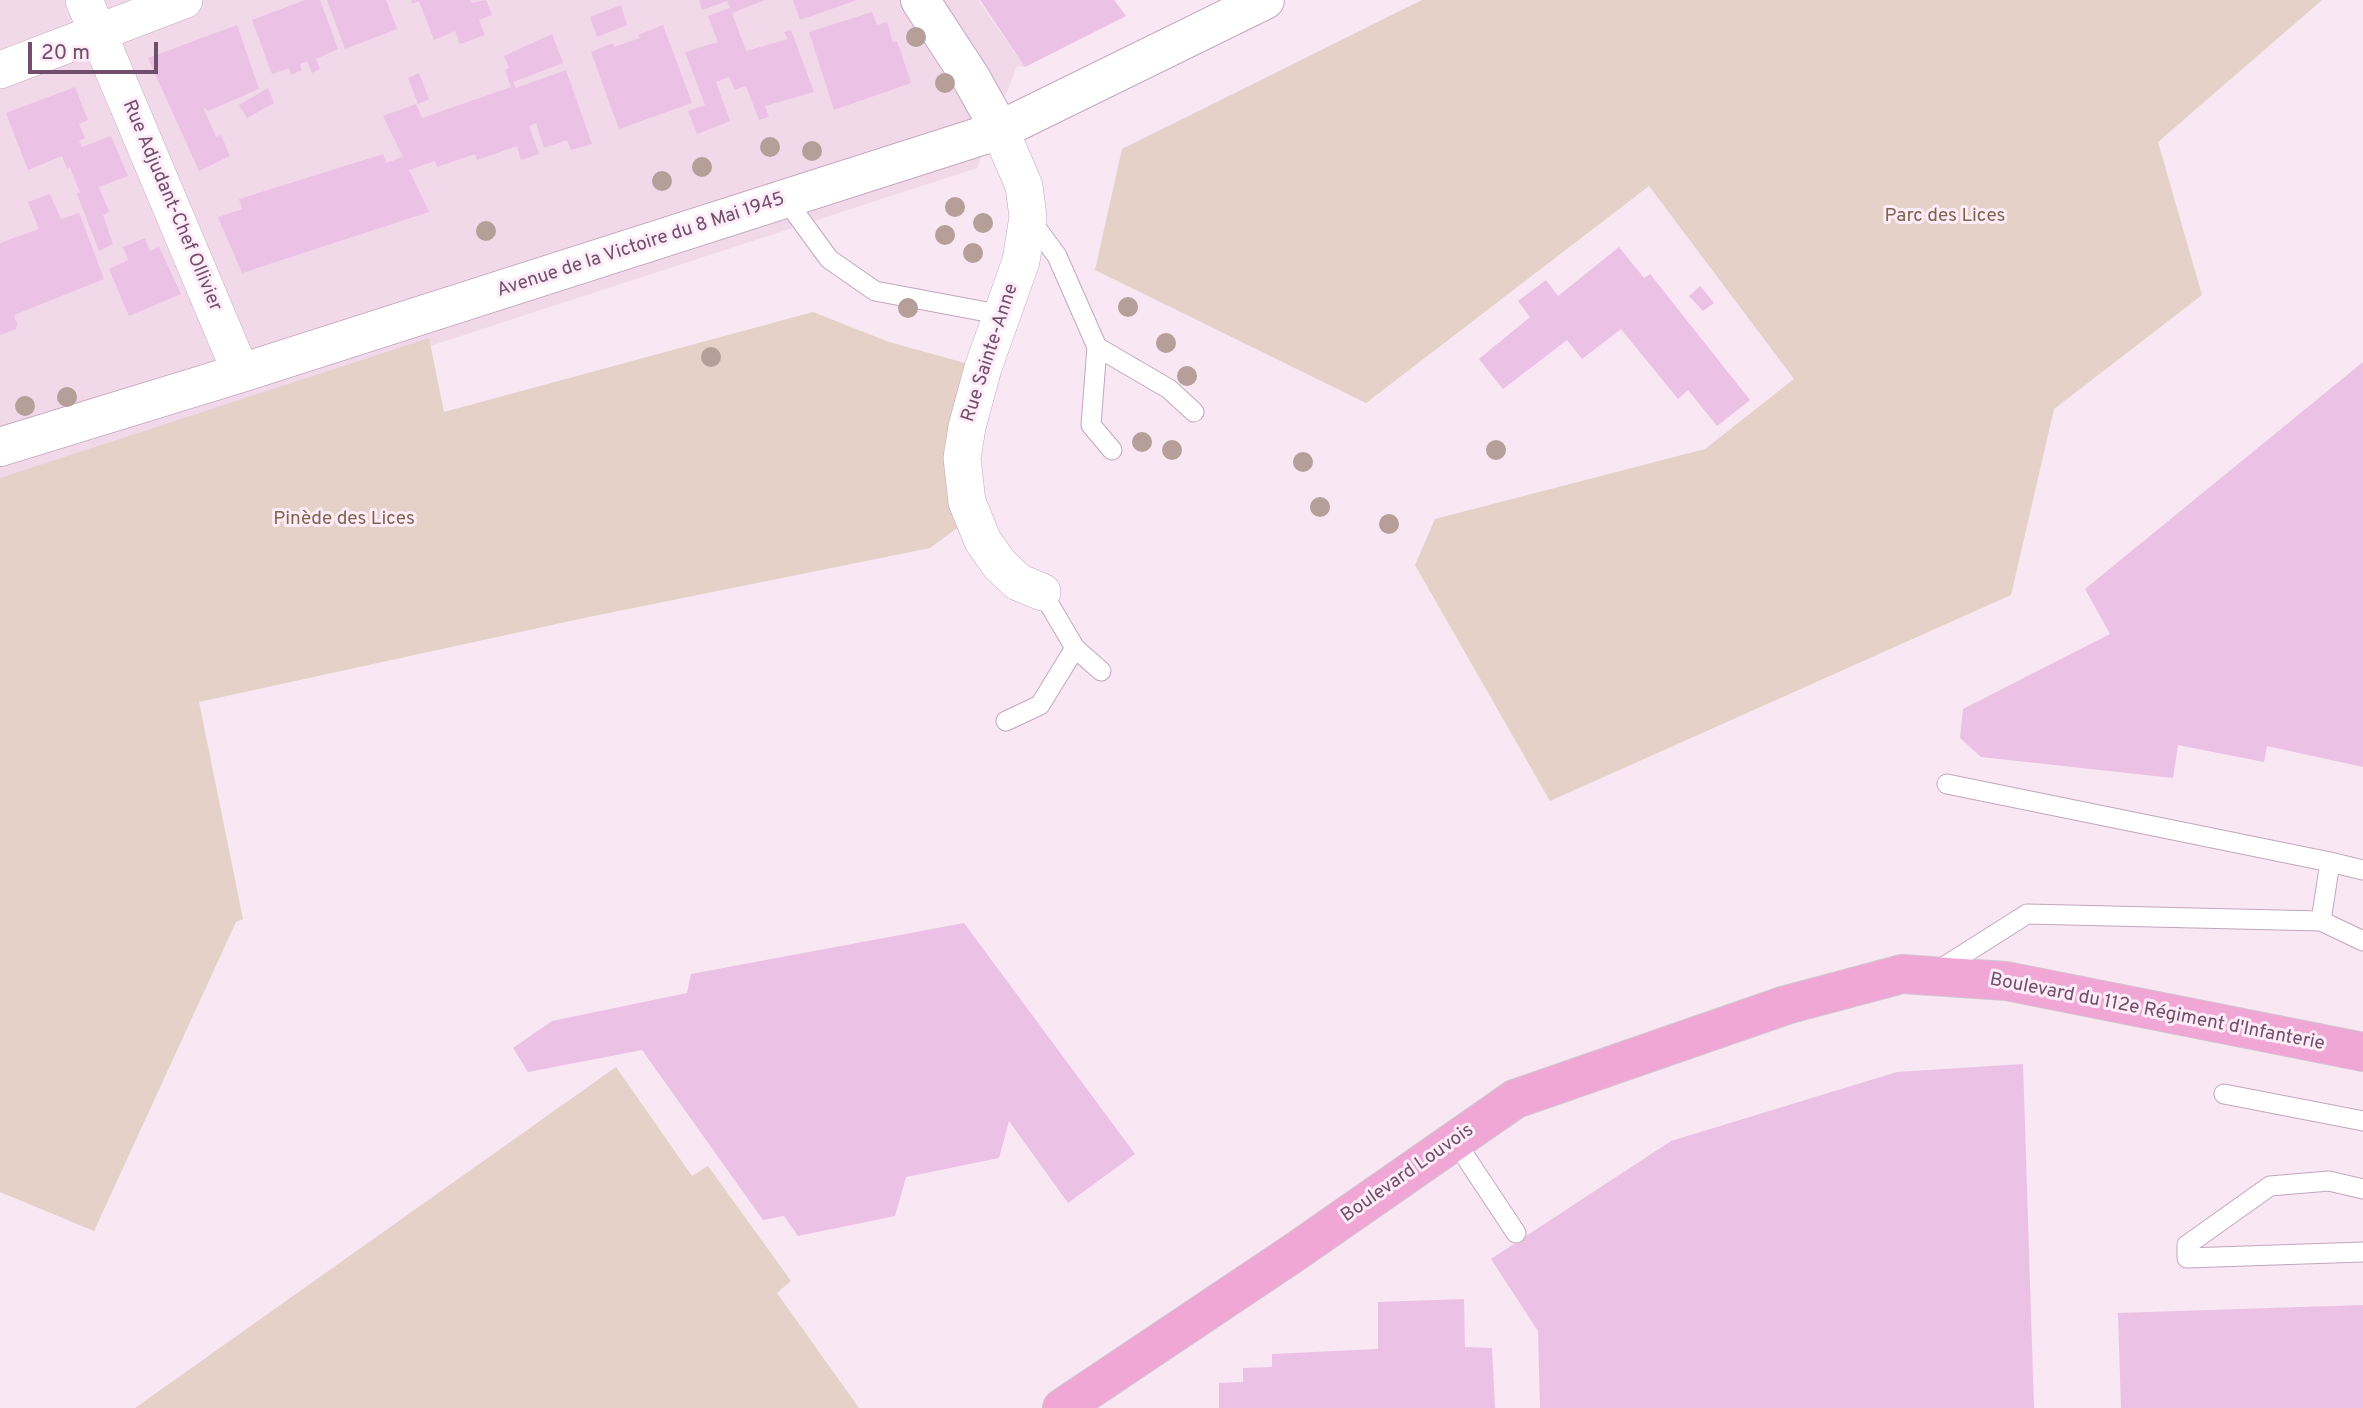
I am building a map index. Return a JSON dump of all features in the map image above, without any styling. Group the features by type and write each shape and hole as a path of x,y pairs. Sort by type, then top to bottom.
{"main road":[{"name":"Boulevard du 112e Régiment d'Infanterie","path":"1786,1005 1902,974 2006,981 2363,1052"},
{"name":"Boulevard Louvois","path":"1062,1408 1295,1252 1515,1099 1786,1005"}],"street":[{"name":"Rue Adjudant-Chef Ollivier","path":"84,0 241,373"},
{"path":"0,70 184,0"},
{"path":"920,0 971,78 1000,130"},
{"name":"Avenue de la Victoire du 8 Mai 1945","path":"0,447 241,373 1000,130 1265,0"},
{"name":"Rue Sainte-Anne","path":"1000,130 1024,186 1028,217 1021,261 983,368 967,427 962,458 965,487 976,529 993,557 1018,582 1042,592"}],"lane":[{"path":"786,200 830,259 875,292 1003,315"},
{"path":"1028,217 1057,256 1097,347 1091,425 1112,450"},
{"path":"1097,347 1169,389 1194,412"},
{"path":"1042,592 1075,648 1101,671"},
{"path":"1006,721 1041,705 1075,648"},
{"path":"1947,784 2363,870"},
{"path":"2321,921 2330,862"},
{"path":"1928,976 2027,914 2321,921 2363,940"},
{"path":"2224,1094 2363,1121"},
{"path":"1455,1141 1516,1233"},
{"path":"2363,1189 2329,1181 2270,1186 2187,1245 2187,1258 2363,1252"}],"shaded area":[{"path":"0,0 978,0 1025,67 1017,66 977,168 0,486"}],"green space":[{"name":"Parc des Lices","path":"1422,0 2322,0 2158,142 2202,295 2054,409 2011,595 1550,801 1415,565 1435,519 1705,449 1794,379 1649,186 1366,403 1095,270 1122,149"},
{"name":"Pinède des Lices","path":"813,312 889,342 983,368 972,517 930,548 584,618 199,702 243,919 236,922 94,1231 0,1192 0,478 429,338 444,412"},
{"path":"616,1067 692,1176 708,1166 791,1281 777,1293 859,1408 135,1408"}],"building":[{"path":"305,0 320,0 338,49 316,59 320,69 312,73 307,61 300,64 302,70 291,75 289,68 272,74 252,20"},
{"path":"327,0 386,0 397,29 345,49"},
{"path":"411,0 471,0 472,3 486,0 492,15 479,20 485,35 460,44 455,31 434,40 419,1 412,4"},
{"path":"699,0 765,0 732,13 746,51 788,39 784,32 791,30 814,92 765,106 769,117 759,120 746,86 735,90 729,77 716,82 730,121 697,134 688,111 705,105 685,52 718,42 708,16 730,8 727,1 702,10"},
{"path":"793,0 857,0 800,20"},
{"path":"980,0 1114,0 1126,16 1025,67"},
{"path":"621,5 627,25 597,37 590,17"},
{"path":"872,12 877,25 887,22 893,42 897,41 911,83 834,110 809,32"},
{"path":"237,25 259,89 208,111 203,107 216,137 221,135 230,156 199,171 148,58"},
{"path":"663,25 692,103 619,129 591,52 613,43 614,47 640,38 638,35"},
{"path":"552,34 563,63 513,82 516,88 566,70 592,144 571,150 567,140 544,148 536,123 529,126 539,154 521,160 517,146 477,160 475,154 437,167 435,161 409,170 429,212 242,273 218,217 242,209 239,199 383,154 386,163 403,157 383,116 416,104 422,118 511,87 505,70 509,68 504,56"},
{"path":"419,73 429,99 418,104 408,78"},
{"path":"75,87 88,120 79,124 85,138 79,141 82,147 111,136 128,176 99,187 109,212 103,215 113,244 99,251 77,194 80,192 70,167 67,169 62,156 28,170 6,113"},
{"path":"268,88 274,103 247,118 239,105"},
{"path":"50,194 61,219 79,213 104,279 14,315 16,329 0,335 0,243 39,229 28,202"},
{"path":"145,238 150,251 159,247 181,294 129,316 109,269 128,260 123,247"},
{"path":"1619,247 1644,278 1650,274 1750,400 1717,426 1688,390 1678,399 1621,329 1582,359 1567,340 1503,389 1479,359 1530,317 1518,301 1546,280 1558,296"},
{"path":"1700,286 1714,303 1703,311 1689,296"},
{"path":"2363,362 2363,767 2267,746 2264,762 2178,745 2173,778 1981,757 1960,738 1963,709 2110,634 2085,589"},
{"path":"964,923 1135,1154 1068,1203 1009,1121 999,1158 906,1177 895,1216 798,1236 784,1216 763,1220 642,1050 528,1072 513,1048 552,1021 687,993 691,974"},
{"path":"2023,1064 2034,1408 1540,1408 1538,1331 1491,1259 1671,1141 1897,1072"},
{"path":"1464,1299 1465,1347 1492,1348 1495,1408 1219,1408 1219,1383 1243,1382 1243,1368 1272,1367 1272,1354 1378,1349 1378,1302"},
{"path":"2363,1305 2363,1408 2121,1408 2118,1313"}]}
